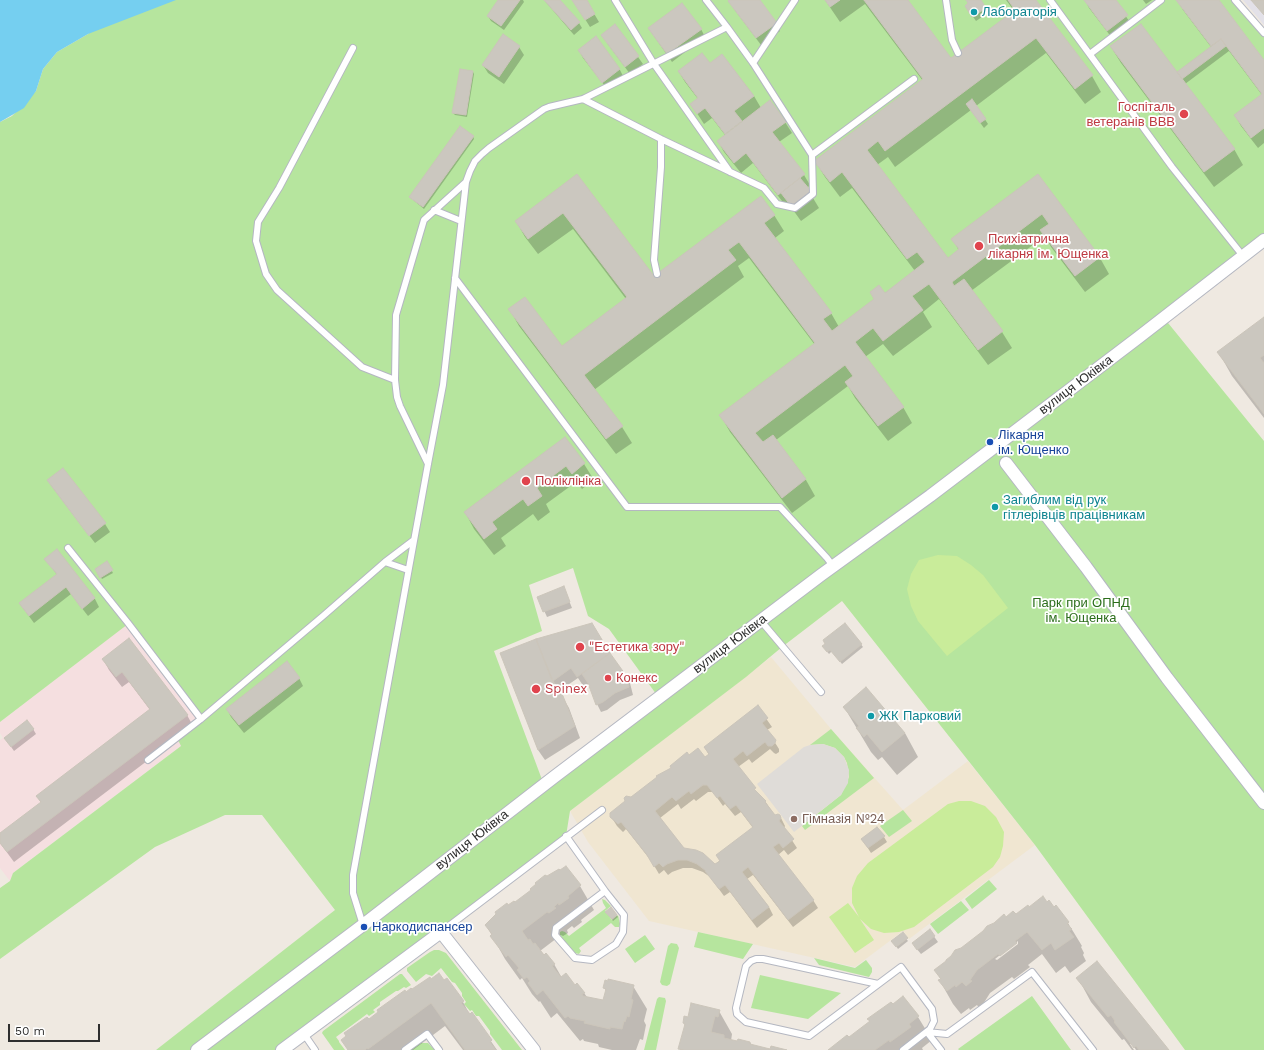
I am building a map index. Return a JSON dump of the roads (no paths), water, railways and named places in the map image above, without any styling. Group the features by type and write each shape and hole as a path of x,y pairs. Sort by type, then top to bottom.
{"street":[{"name":"вулиця Юківка","path":"197,1050 833,566 930,496 1264,240"},
{"path":"1006,463 1086,567 1167,678 1264,803"},
{"path":"282,1050 441,932 534,1050"}],"lane":[{"path":"615,0 654,64 731,173"},
{"path":"583,98 662,139 764,188 777,204 795,208 813,194 812,154 752,62 706,0"},
{"path":"752,62 795,0"},
{"path":"946,0 952,40 958,53"},
{"path":"1050,0 1172,168 1243,256"},
{"path":"1090,54 1160,0"},
{"path":"1235,0 1264,33"},
{"path":"363,925 353,893 353,875 443,385 461,221 466,182 470,171 475,161 482,154 538,113 549,107 583,98 727,27"},
{"path":"353,48 279,188 258,222 256,241 266,274 277,290 362,367 395,380"},
{"path":"812,154 914,79"},
{"path":"657,274 654,260 662,139"},
{"path":"428,464 400,406 396,389 396,324 398,307 424,220 466,182"},
{"path":"434,210 461,221"},
{"path":"455,278 627,507 780,507 833,566"},
{"path":"148,760 201,719 385,562 414,540"},
{"path":"68,548 128,623 201,719"},
{"path":"385,562 408,570"},
{"path":"761,621 821,692"},
{"path":"441,932 602,810"},
{"path":"566,836 624,915 623,932 616,944 592,960 575,958 555,935 556,928 605,891"},
{"path":"878,984 763,959 756,959 751,961 746,966 736,1008 737,1014 746,1022 809,1036 901,967 932,1009 934,1021 927,1032 903,1050"},
{"path":"927,1032 947,1034 1032,972 1093,1050"},
{"path":"927,1032 941,1050"},
{"path":"304,1034 315,1050"},
{"path":"405,1050 427,1034 439,1050"}],"water":[{"path":"0,0 176,0 88,34 57,52 43,69 36,91 24,108 0,122"}],"place":[{"name":"Лабораторія","path":"974,12"},
{"name":"Госпіталь ветеранів ВВВ","path":"1184,114"},
{"name":"Психіатрична лікарня ім. Ющенка","path":"979,246"},
{"name":"Лікарня ім. Ющенко","path":"990,442"},
{"name":"Поліклініка","path":"526,481"},
{"name":"Загиблим від рук гітлерівців працівникам","path":"995,507"},
{"name":"\"Естетика зору\"","path":"580,647"},
{"name":"Конекс","path":"608,678"},
{"name":"Spinex","path":"536,689"},
{"name":"ЖК Парковий","path":"871,716"},
{"name":"Гімназія №24","path":"794,819"},
{"name":"Наркодиспансер","path":"364,927"}],"park label":[{"name":"Парк при ОПНД ім. Ющенка","path":"1081,610"}]}
